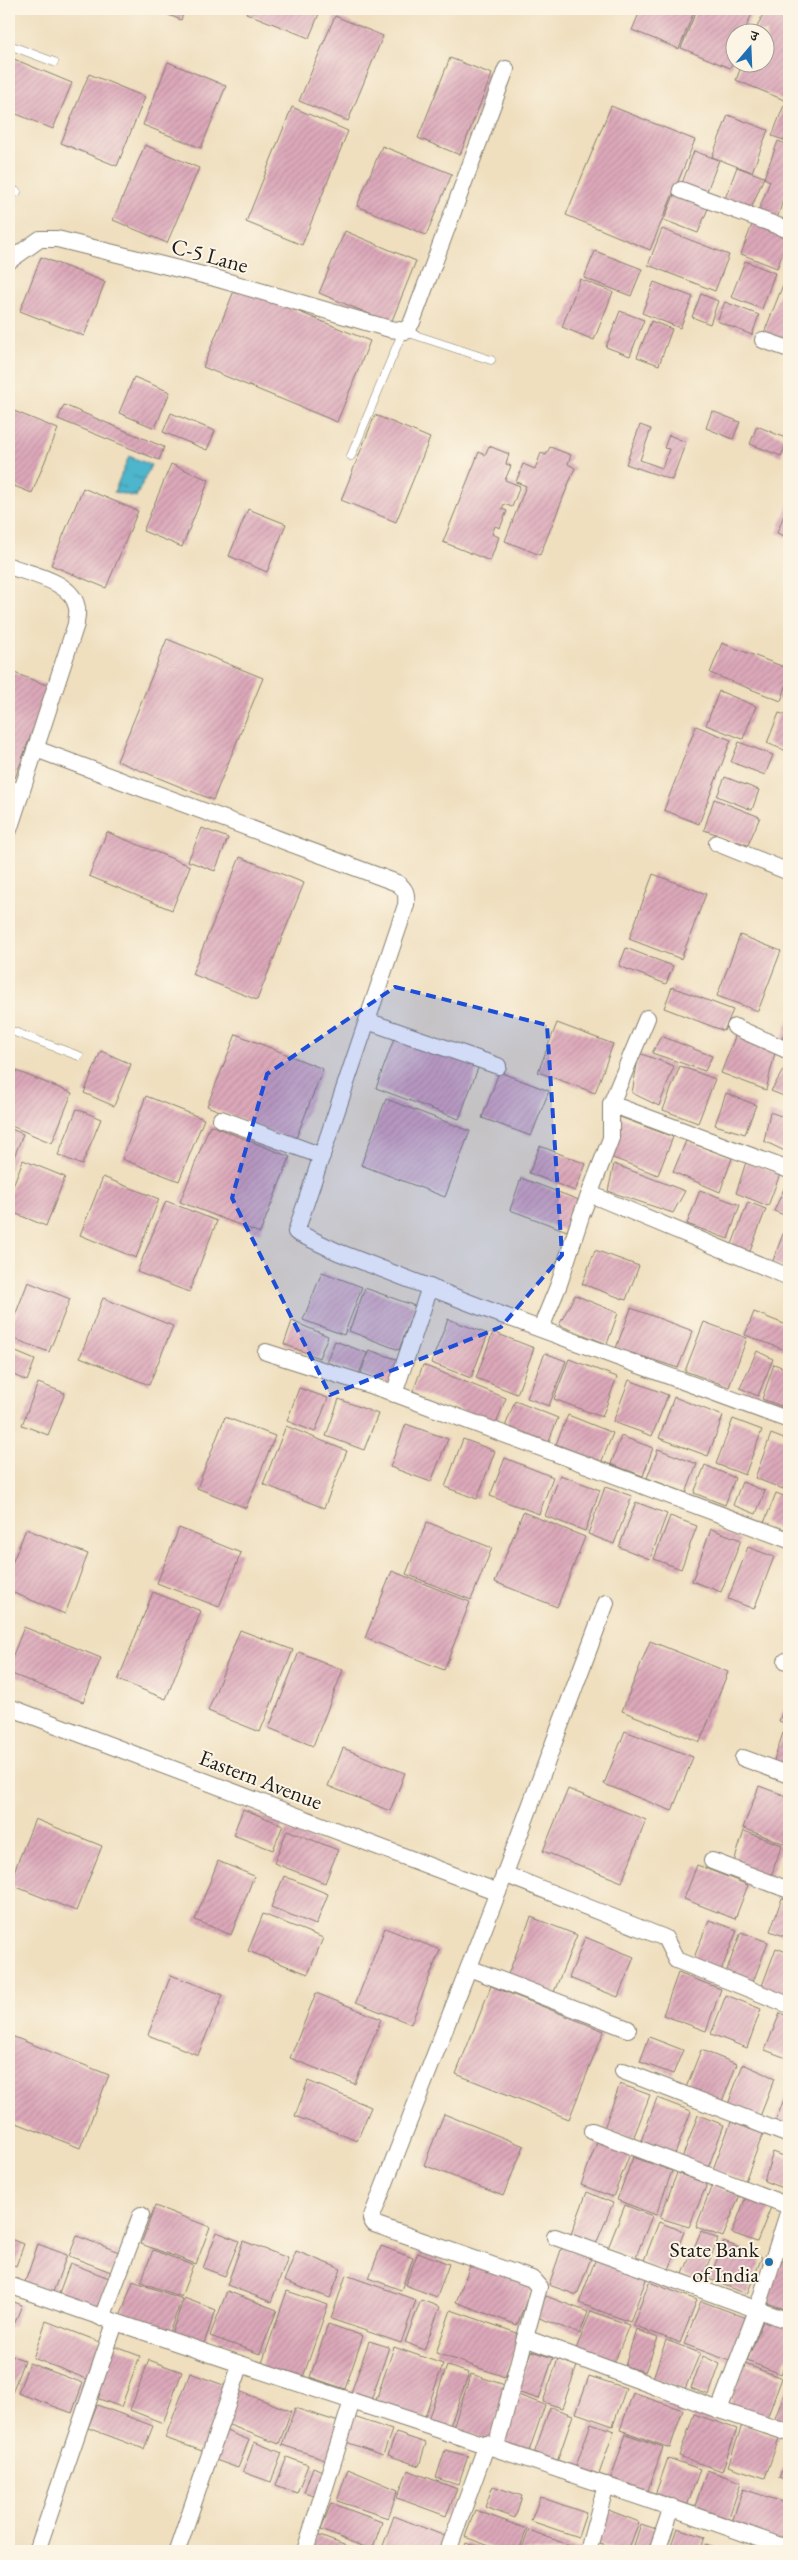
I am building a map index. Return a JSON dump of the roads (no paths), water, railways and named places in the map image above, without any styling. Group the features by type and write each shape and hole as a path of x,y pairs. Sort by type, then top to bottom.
{"street":[{"path":"403,331 409,329 412,322 506,69"},
{"path":"681,190 789,230"},
{"name":"C-5 Lane","path":"9,261 40,239 57,239 215,278 403,331"},
{"path":"763,340 789,350"},
{"path":"9,566 57,584 71,594 77,607 76,624 36,749 16,786 9,830"},
{"path":"36,749 397,883 404,888 407,895 406,905 296,1232 338,1252 789,1420"},
{"path":"717,843 789,872"},
{"path":"541,1328 559,1284 611,1138 611,1104 647,1018"},
{"path":"367,1021 498,1066"},
{"path":"736,1027 789,1051"},
{"path":"611,1104 789,1170"},
{"path":"221,1119 322,1156"},
{"path":"590,1194 789,1277"},
{"path":"394,1394 430,1287"},
{"path":"266,1352 394,1394 789,1540"},
{"path":"448,2551 491,2446 539,2287 532,2279 374,2224 371,2221 498,1892 606,1603"},
{"name":"Eastern Avenue","path":"9,1707 498,1892"},
{"path":"743,1758 789,1775"},
{"path":"712,1861 789,1890"},
{"path":"504,1874 666,1938 676,1960 789,2005"},
{"path":"469,1968 628,2029"},
{"path":"624,2071 789,2134"},
{"path":"592,2131 789,2206"},
{"path":"719,2410 757,2310 789,2210"},
{"path":"37,2551 140,2215"},
{"path":"555,2237 789,2321"},
{"path":"9,2285 240,2366 491,2446 789,2549"},
{"path":"525,2338 719,2410 789,2433"},
{"path":"177,2551 240,2366"},
{"path":"305,2551 352,2402"},
{"path":"588,2551 606,2485"},
{"path":"657,2551 672,2507"}],"lane":[{"path":"9,45 54,62"},
{"path":"9,189 17,192"},
{"path":"352,456 403,331"},
{"name":"C-5 Lane","path":"403,331 491,360"},
{"path":"9,1030 79,1056"}],"water":[{"path":"129,456 151,465 136,497 114,492"}],"place":[{"name":"State Bank of India","path":"769,2262"}]}
